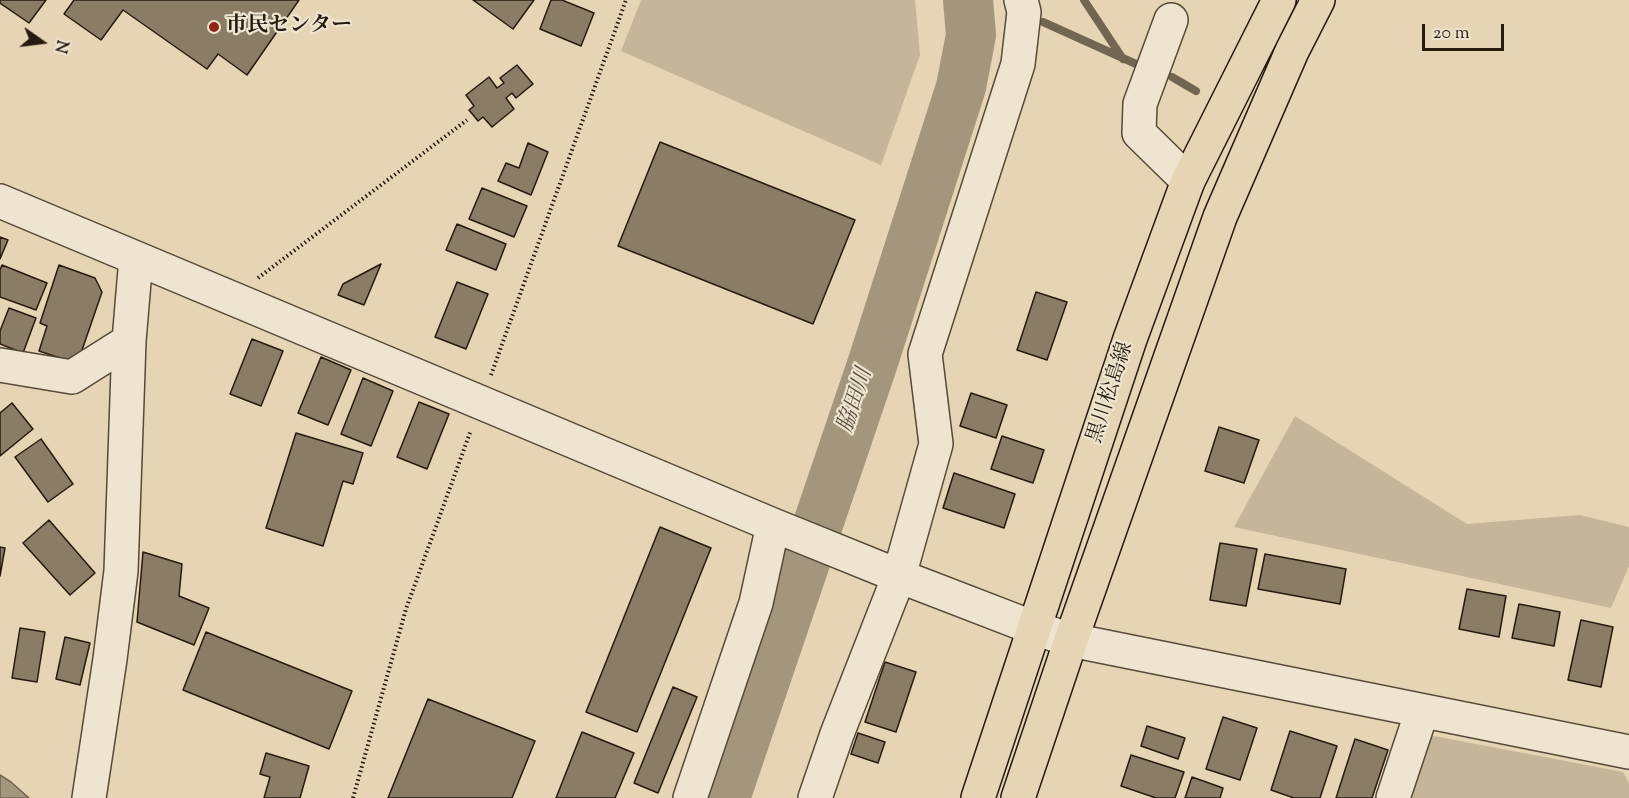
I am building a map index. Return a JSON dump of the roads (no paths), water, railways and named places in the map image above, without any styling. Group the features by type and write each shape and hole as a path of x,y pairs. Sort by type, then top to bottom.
{"main road":[{"name":"黒川松島線","path":"978,798 1130,339 1188,181 1279,0"},
{"name":"黒川松島線","path":"1018,798 1071,640 1220,218 1292,51 1318,0"}],"street":[{"path":"815,798 837,734 899,576 936,444 926,354 1018,64 1024,12 1021,0"},
{"path":"1171,20 1140,104 1139,133 1188,181"},
{"path":"0,201 773,525 1034,628 1071,640 1629,752"},
{"path":"89,798 110,659 120,571 129,341 136,258"},
{"path":"0,365 72,377 129,341"},
{"path":"690,798 756,603 773,525"},
{"path":"1393,798 1422,711"}],"waterway":[{"name":"脇田川","path":"725,798 873,362 961,87 971,35 968,0"},
{"path":"1084,0 1123,59"},
{"path":"1043,22 1136,64"},
{"path":"1172,77 1196,91"}],"place":[{"name":"市民センター","path":"214,27"}]}
